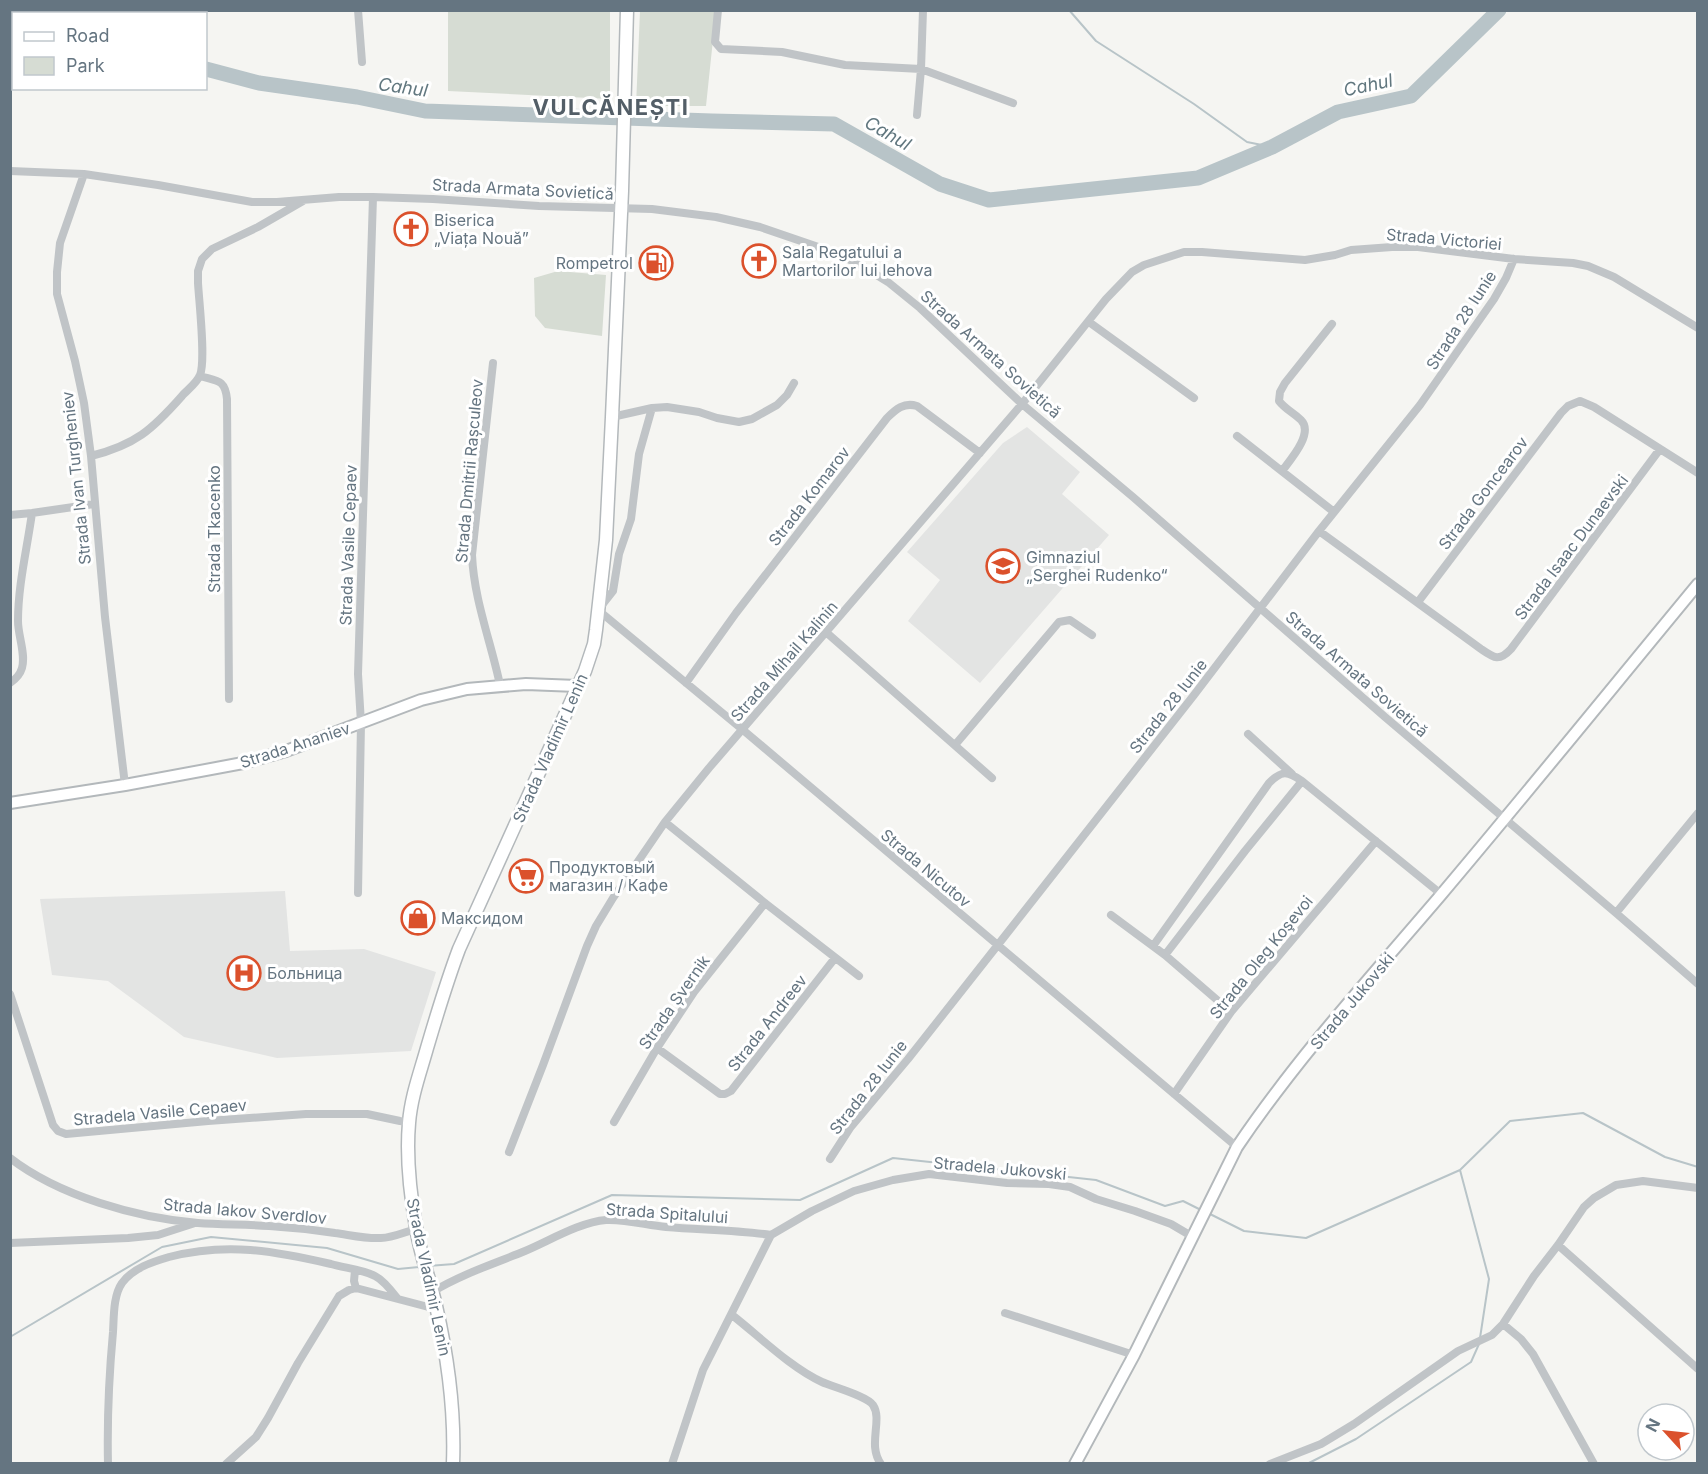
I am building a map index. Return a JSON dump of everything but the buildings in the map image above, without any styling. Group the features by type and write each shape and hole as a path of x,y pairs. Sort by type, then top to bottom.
{"main road":[{"name":"Strada Vladimir Lenin","path":"453,1464 452,1390 436,1309 417,1233 408,1150 409,1122 419,1074 446,983 459,949 585,671 594,644 606,540 622,207 627,10"},
{"name":"Strada Jukovski","path":"1075,1464 1134,1355 1237,1147 1255,1120 1296,1067 1505,819 1698,584"},
{"name":"Strada Ananiev","path":"10,802 250,761 286,751 411,704 467,689 554,684 577,686"}],"street":[{"path":"358,10 362,62"},
{"path":"718,10 715,42 721,49 782,52 845,65 921,69 1013,103"},
{"path":"917,115 923,10"},
{"name":"Strada Armata Sovietică","path":"10,171 84,174 180,188 252,202 373,197 539,206 652,208 737,221 801,241 859,264 888,282 920,308 1022,404 1698,984"},
{"name":"Strada Ivan Turgheniev","path":"84,174 60,243 57,294 84,404 91,456 105,617 125,784"},
{"name":"Strada Vasile Cepaev","path":"358,893 361,723 358,674 373,197"},
{"path":"91,456 111,450 145,433 167,413 200,376 202,361 198,271 202,259 212,249 258,227 305,199"},
{"name":"Strada Victoriei","path":"1174,254 1202,252 1305,260 1351,250 1418,247 1514,259 1573,263 1601,270 1698,328"},
{"name":"Strada Mihail Kalinin","path":"509,1152 591,936 613,898 665,822 1022,404 1119,284 1144,265 1174,254"},
{"name":"Strada 28 Iunie","path":"830,1159 850,1128 908,1059 1319,531 1420,405 1494,299 1514,259"},
{"path":"1089,321 1194,399"},
{"path":"1282,471 1305,435 1305,427 1302,421 1284,408 1279,400 1280,392 1332,324"},
{"name":"Strada Dmitrii Rașculeov","path":"493,363 472,555 477,596 495,658 500,686"},
{"name":"Strada Tkacenko","path":"200,376 224,385 227,399 229,699"},
{"path":"612,417 667,407 739,422 777,405 794,383"},
{"name":"Strada Goncearov","path":"1418,602 1562,412 1573,403 1580,400 1594,407 1660,449"},
{"name":"Strada Komarov","path":"686,683 736,613 893,412 905,405 917,406 980,453"},
{"path":"598,610 613,591 619,555 631,519 639,454 652,408"},
{"path":"1237,436 1334,512"},
{"path":"1660,449 1698,473"},
{"name":"Strada Isaac Dunaevski","path":"1418,602 1490,656 1500,658 1505,656 1660,449"},
{"path":"10,515 94,504"},
{"path":"10,683 15,680 22,668 18,622 32,513"},
{"path":"1319,531 1418,602"},
{"name":"Strada Nicutov","path":"598,610 1237,1147"},
{"path":"956,745 1059,622 1070,620 1092,635"},
{"path":"827,633 992,778"},
{"path":"1248,734 1293,775 1441,894"},
{"path":"1153,946 1262,792 1277,775 1285,772 1293,775"},
{"path":"1165,956 1302,781"},
{"path":"1616,913 1698,813"},
{"path":"665,822 859,976"},
{"name":"Strada Oleg Koşevoi","path":"1174,1094 1231,1012 1376,841"},
{"name":"Strada Șvernik","path":"614,1122 657,1048 694,992 765,903"},
{"path":"1112,915 1153,946 1231,1012"},
{"name":"Strada Andreev","path":"657,1048 720,1094 731,1091 835,958"},
{"name":"Stradela Vasile Cepaev","path":"10,994 53,1125 58,1131 66,1134 306,1114 368,1114 409,1122"},
{"name":"Strada Iakov Sverdlov","path":"10,1158 43,1179 92,1200 121,1209 197,1223 264,1225 371,1238 417,1233"},
{"name":"Stradela Jukovski","path":"771,1234 854,1191 893,1180 929,1174 1007,1183 1070,1187 1096,1199 1135,1210 1171,1224 1193,1237"},
{"path":"1272,1462 1321,1444 1458,1351 1492,1335 1503,1324 1534,1276 1584,1207 1616,1185 1643,1181 1698,1188"},
{"name":"Strada Spitalului","path":"431,1289 578,1228 604,1220 622,1220 654,1226 771,1234"},
{"path":"10,1244 158,1235 197,1223"},
{"path":"672,1464 703,1370 771,1234"},
{"path":"1558,1245 1698,1369"},
{"path":"108,1464 108,1387 118,1292 128,1277 152,1262 183,1253 220,1249 247,1249 287,1254 375,1276 397,1298"},
{"path":"355,1270 356,1288"},
{"path":"226,1464 256,1437 297,1363 339,1296 356,1288 436,1309"},
{"path":"1005,1313 1134,1355"},
{"path":"732,1315 797,1367 820,1381 869,1401 874,1406 876,1415 875,1452 881,1464"},
{"path":"1503,1324 1521,1339 1533,1354 1594,1464"}],"shaded area":[{"name":"Gimnaziul „Serghei Rudenko“","path":"1027,427 1080,472 1062,494 1109,535 980,683 908,621 940,580 907,552 1003,443"},
{"name":"Больница","path":"285,891 290,951 364,949 436,972 411,1051 277,1058 184,1037 108,981 52,975 40,899"}],"green space":[{"path":"448,11 610,11 610,99 448,91"},
{"path":"640,11 716,11 706,106 636,106"},
{"path":"558,271 606,275 602,336 545,328 535,316 534,278"}],"waterway":[{"path":"1069,10 1096,41 1194,104 1247,142 1272,147"},
{"name":"Cahul","path":"207,69 259,83 357,97 425,111 834,124 940,184 989,200 1198,178 1272,147 1338,112 1411,96 1499,10"},
{"path":"1208,1213 1244,1231 1306,1238 1460,1170 1510,1121 1583,1113 1665,1157 1698,1167"},
{"path":"428,1266 454,1264 612,1195 800,1200 893,1158 1096,1180 1165,1206 1183,1201 1203,1211"},
{"path":"1460,1170 1489,1279 1480,1338"},
{"path":"10,1337 162,1247 211,1237 327,1248 398,1269 419,1267"},
{"path":"1307,1464 1356,1439 1471,1362 1479,1344"}],"place":[{"name":"Biserica „Viața Nouă”","path":"411,229"},
{"name":"Sala Regatului a Martorilor lui Iehova","path":"759,261"},
{"name":"Rompetrol","path":"656,263"},
{"name":"Gimnaziul „Serghei Rudenko“","path":"1003,566"},
{"name":"Продуктовый магазин / Кафе","path":"526,876"},
{"name":"Максидом","path":"418,918"},
{"name":"Больница","path":"244,973"}],"district":[{"name":"VULCĂNEȘTI","path":"611,107"}]}
